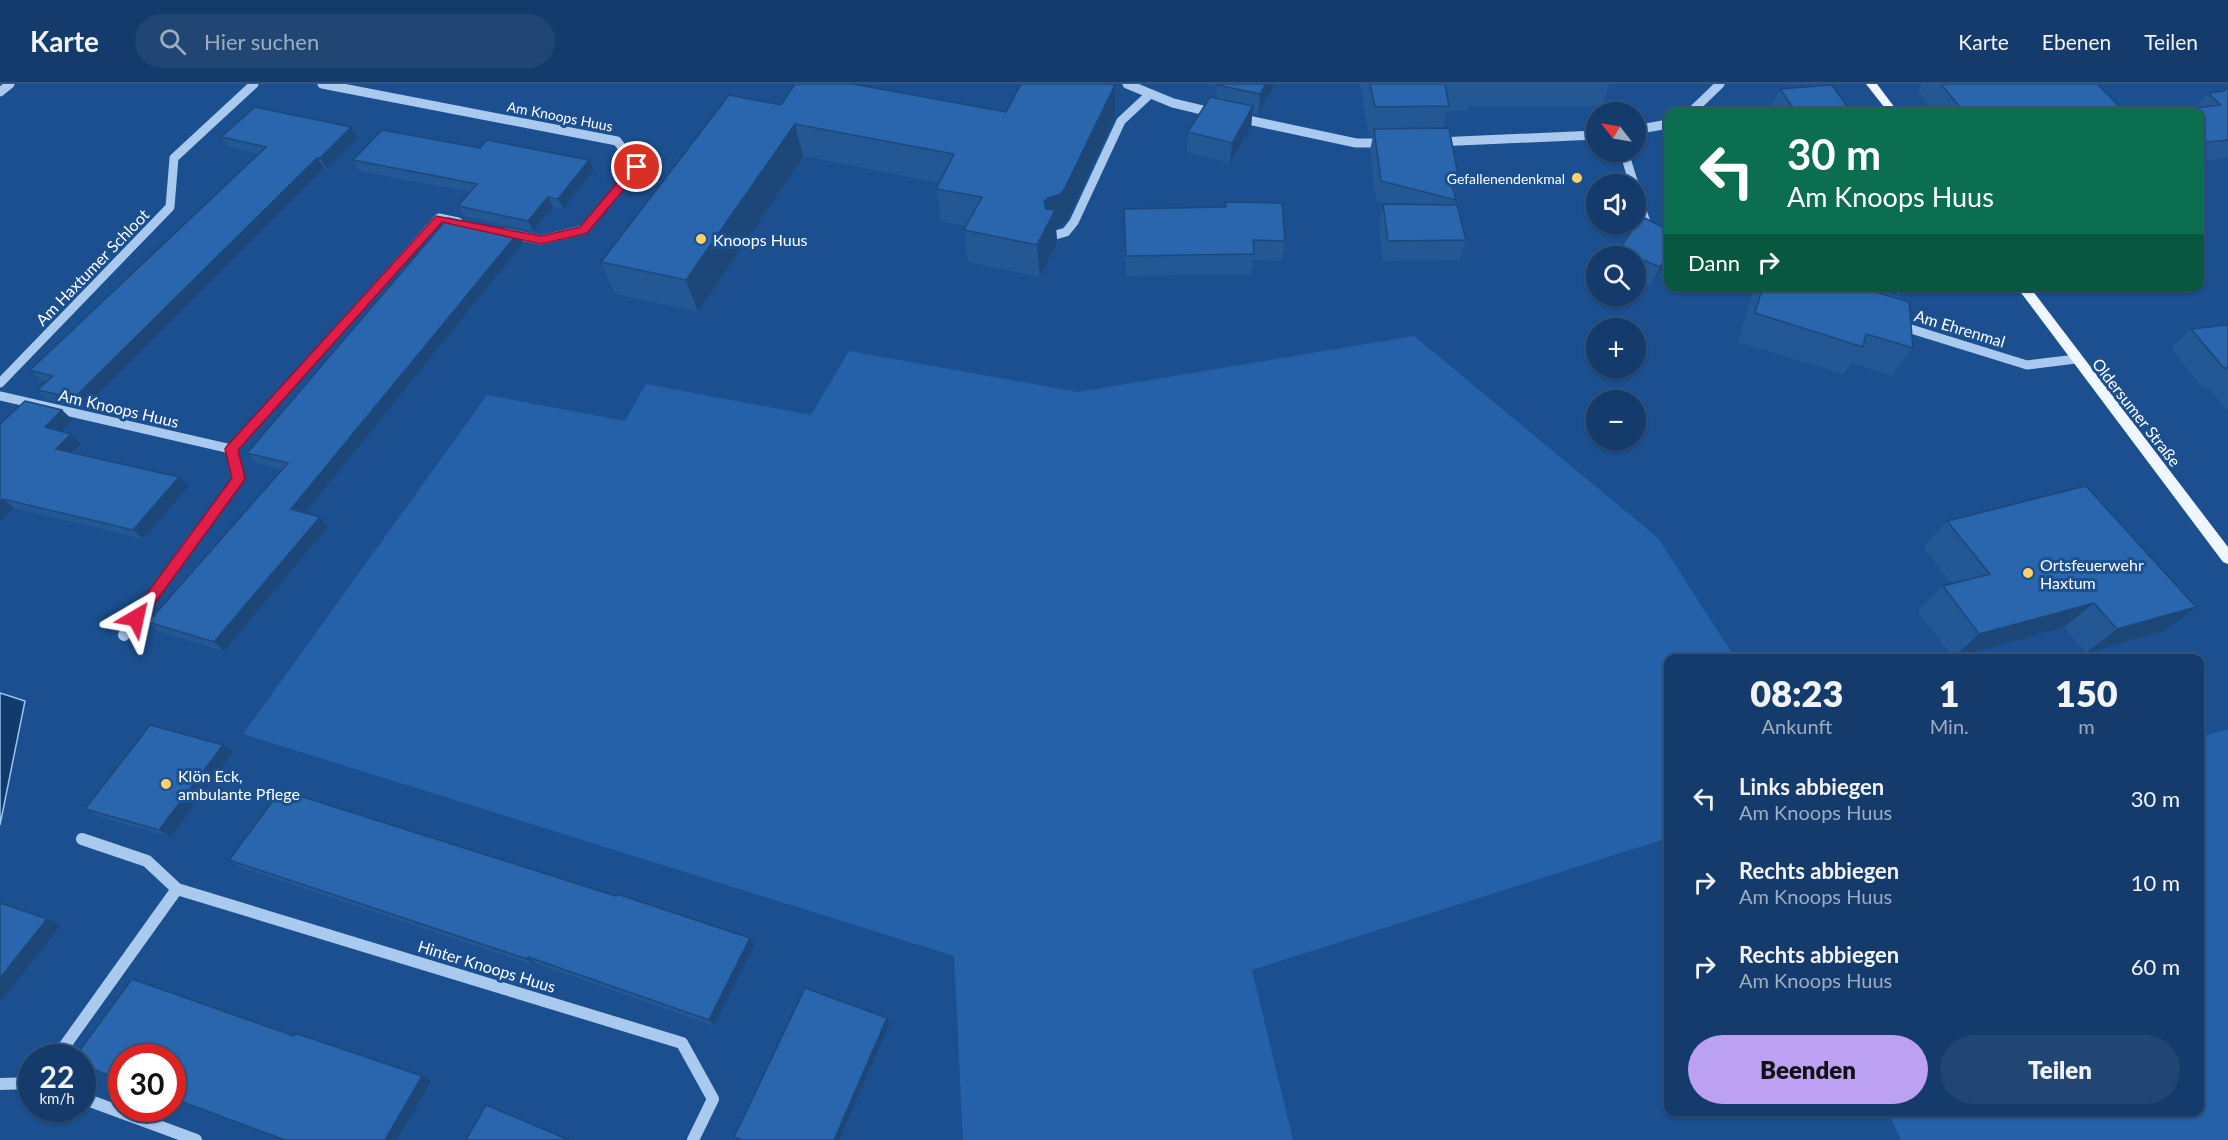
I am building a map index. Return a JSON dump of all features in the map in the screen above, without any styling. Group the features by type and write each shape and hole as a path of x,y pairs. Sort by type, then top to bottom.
{"main road":[{"path":"1871,84 1890,108"},
{"name":"Oldersumer Straße","path":"2026,291 2228,558"}],"street":[{"path":"0,92 10,84"},
{"name":"Am Haxtumer Schloot","path":"0,383 170,207 174,158 254,84"},
{"name":"Am Knoops Huus","path":"322,84 616,141 637,167 584,230 541,240 496,230"},
{"path":"1127,84 1173,103 1356,144 1391,143"},
{"path":"1695,108 1720,84"},
{"path":"1052,236 1066,232 1074,222 1121,121 1150,94"},
{"path":"1646,128 1664,125"},
{"path":"1426,142 1586,135"},
{"path":"124,635 239,478 231,449 439,218 473,225"},
{"path":"1646,222 1651,238 1664,246"},
{"name":"Am Ehrenmal","path":"1886,321 2027,365 2076,359"},
{"name":"Am Knoops Huus","path":"0,396 231,449"},
{"name":"Hinter Knoops Huus","path":"81,839 147,861 177,889 682,1043 713,1099 693,1140"},
{"path":"66,1044 177,889"},
{"path":"0,1084 18,1083"},
{"path":"96,1103 196,1140"}],"shaded area":[{"path":"1414,336 1658,538 1732,654 1664,654 1664,839 1252,970 1293,1140 963,1140 954,956 243,734 487,395 625,421 646,384 811,415 849,351 1078,392"},
{"path":"0,693 25,701 0,825"},
{"path":"2228,729 2228,1140 1901,1140 1890,1116 2204,1116 2204,736"}],"building":[{"path":"795,84 853,84 1006,112 1021,84 1115,85 1065,188 1061,194 1048,198 1044,202 1046,209 1055,210 1037,245 964,230 982,197 936,189 954,154 795,124 686,280 601,262 729,95 781,105"},
{"path":"1218,84 1266,84 1260,94"},
{"path":"1370,84 1445,84 1449,106 1375,107"},
{"path":"1941,84 2097,84 2121,108 1961,108"},
{"path":"1832,85 1848,108 1793,108 1780,89"},
{"path":"2228,87 2228,140 2204,142 2204,108 2193,108 2221,105 2208,93 2224,91"},
{"path":"1210,97 1253,106 1232,143 1188,132"},
{"path":"255,107 351,127 74,398 37,390 53,376 30,370 266,147 221,137"},
{"path":"1449,128 1459,180 1451,180 1456,200 1381,181 1374,129"},
{"path":"382,130 480,148 487,140 589,160 558,199 548,197 528,221 458,206 477,184 353,160"},
{"path":"1225,202 1282,203 1285,241 1253,240 1254,254 1126,256 1124,209 1226,207"},
{"path":"1383,204 1457,205 1466,240 1388,241"},
{"path":"448,218 518,233 291,509 320,517 214,642 148,622 288,463 247,453"},
{"path":"1646,219 1664,228 1664,260 1660,267 1646,261 1646,246 1622,246 1629,234 1646,234"},
{"path":"1762,291 1872,291 1909,302 1913,348 1866,334 1863,347 1755,313"},
{"path":"1887,291 1902,291 1902,296"},
{"path":"2228,325 2228,368 2224,368 2191,329"},
{"path":"25,401 62,410 45,427 71,434 56,449 179,477 133,530 3,499 0,502 0,424"},
{"name":"Ortsfeuerwehr Haxtum","path":"2086,486 2196,607 2117,629 2094,603 1979,634 1943,586 1990,574 1947,521"},
{"name":"Klön Eck, ambulante Pflege","path":"150,725 223,745 159,830 85,809"},
{"path":"281,790 616,896 617,894 750,938 709,1020 528,957 527,959 229,860"},
{"path":"0,903 47,919 0,978"},
{"path":"132,979 294,1036 295,1033 422,1076 385,1140 285,1140 186,1103 186,1044 108,1044 108,1075 96,1070 96,1044 84,1044"},
{"path":"805,988 887,1018 834,1140 742,1140 734,1137"},
{"path":"486,1105 569,1140 466,1140"}],"place":[{"name":"Gefallenendenkmal","path":"1577,178"},
{"name":"Knoops Huus","path":"701,239"},
{"name":"Ortsfeuerwehr Haxtum","path":"2028,573"},
{"name":"Klön Eck, ambulante Pflege","path":"166,784"}],"route":[{"path":"136,618 239,478 231,449 439,218 541,240 584,230 637,167"}]}
